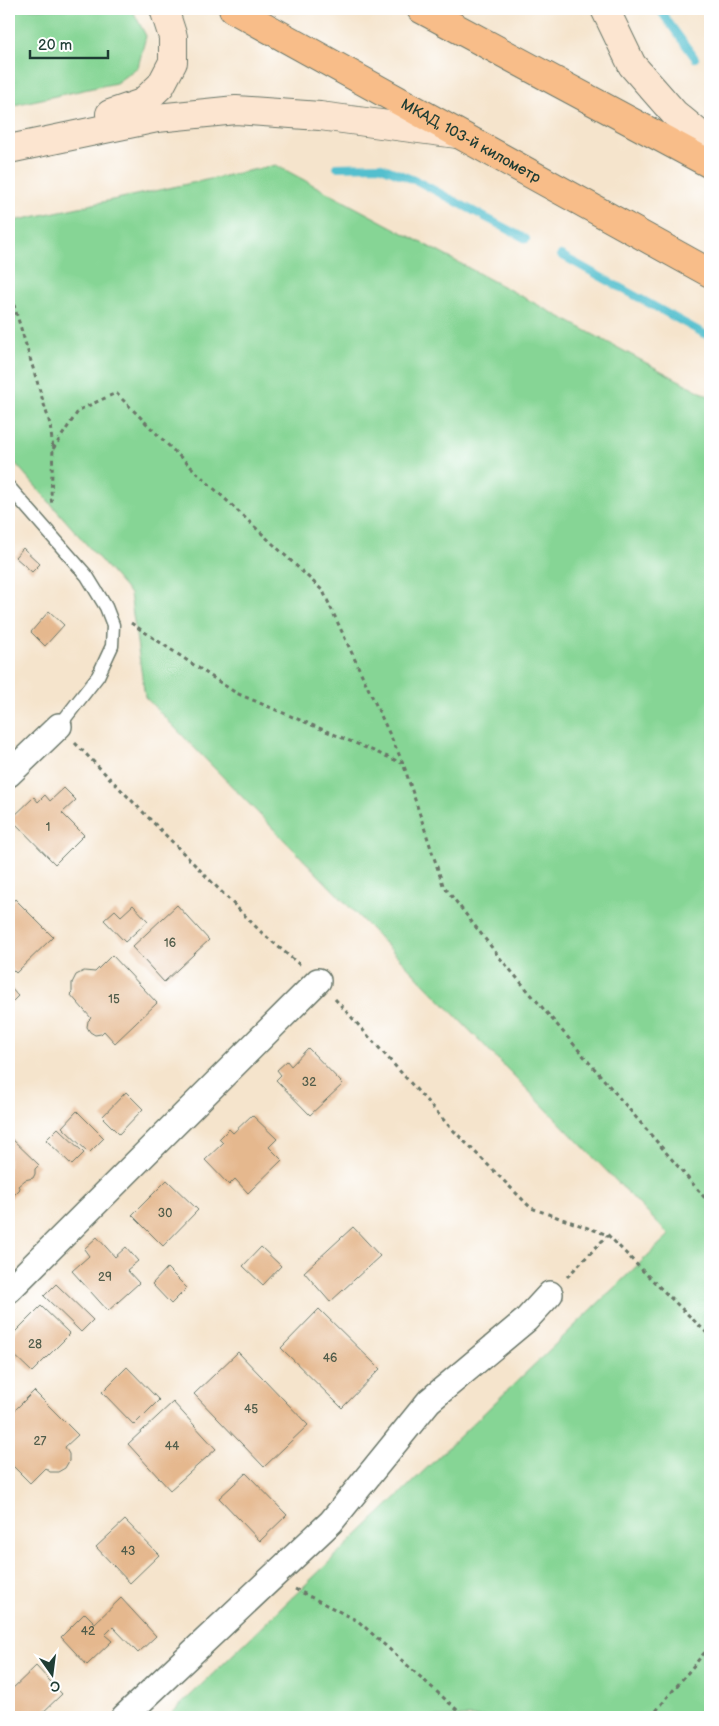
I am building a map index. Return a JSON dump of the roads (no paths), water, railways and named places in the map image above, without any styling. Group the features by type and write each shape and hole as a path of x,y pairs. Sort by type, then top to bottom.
{"highway":[{"name":"МКАД, 103-й километр","path":"233,9 710,273"},
{"path":"421,9 710,164"}],"street":[{"path":"9,135 114,113 142,102 161,85 173,62 173,37 164,9"},
{"path":"605,9 632,65 674,113 710,143"},
{"path":"9,148 157,118 236,110 320,116 458,134"},
{"path":"9,774 59,726"},
{"path":"9,1290 318,981"},
{"path":"124,1717 331,1522 429,1401 526,1320 550,1294"}],"lane":[{"path":"9,487 87,576 106,607 113,625 112,646 98,676 59,726"}],"waterway":[{"path":"659,9 695,58"},
{"path":"337,167 379,166 419,182 526,239"},
{"path":"561,255 710,337"}]}
